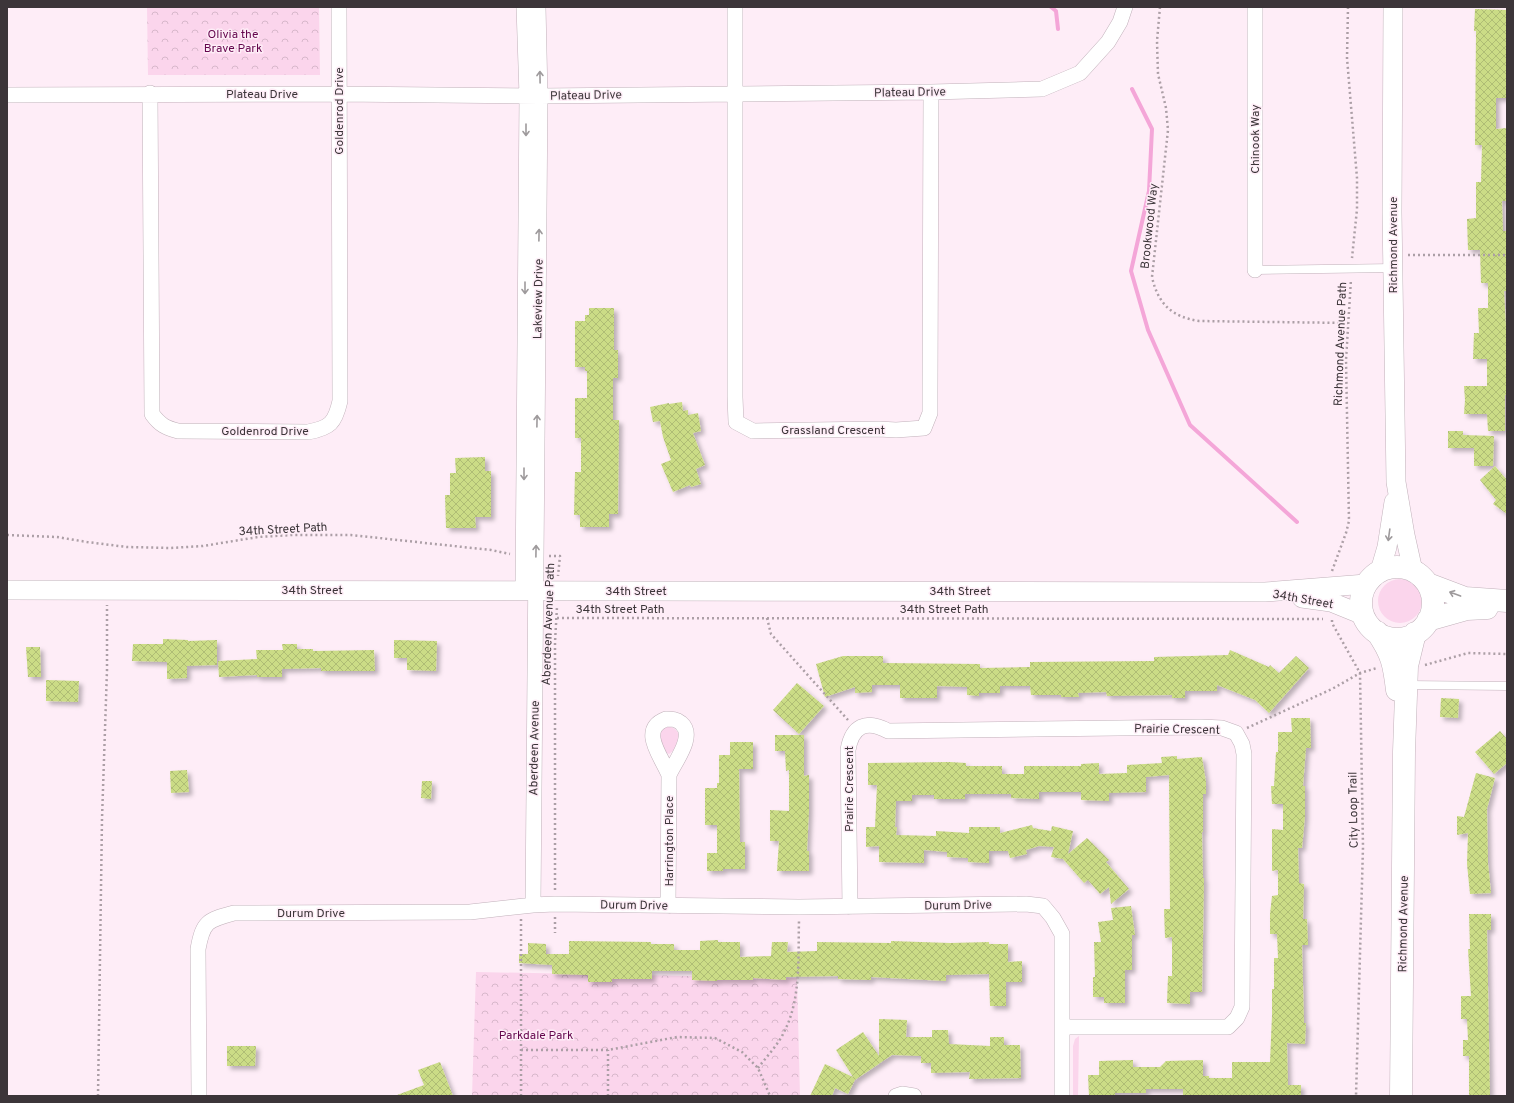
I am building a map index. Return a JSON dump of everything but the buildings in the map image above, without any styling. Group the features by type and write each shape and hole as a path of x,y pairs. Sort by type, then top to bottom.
{"main road":[{"path":"1507,601 1465,598 1402,567 1391,567 1373,578 1362,594 1361,605 1363,615 1369,625 1386,637 1396,638 1406,637 1422,627 1467,610 1507,607"},
{"path":"1420,577 1432,592 1433,602 1432,611 1422,627"},
{"name":"Richmond Avenue","path":"1401,1096 1404,752 1402,673 1422,627"},
{"name":"Richmond Avenue","path":"1377,632 1402,673"}],"street":[{"name":"Goldenrod Drive","path":"150,93 152,414 165,428 178,431 308,432 322,430 331,424 337,414 340,401 339,7"},
{"name":"Lakeview Drive","path":"524,7 533,96"},
{"name":"Lakeview Drive","path":"529,590 533,96 538,7"},
{"path":"735,7 735,93"},
{"name":"Plateau Drive","path":"7,94 150,93 533,96 931,92 1042,89 1080,73 1108,42 1120,22 1125,7"},
{"name":"Chinook Way","path":"1255,7 1255,270"},
{"name":"Richmond Avenue","path":"1393,7 1392,262 1396,482 1405,535 1420,577"},
{"name":"Grassland Crescent","path":"735,93 736,422 753,431 896,430 924,428 930,413 931,92"},
{"name":"Richmond Avenue","path":"1373,578 1387,547 1396,482"},
{"name":"34th Street","path":"1331,603 1373,578"},
{"name":"34th Street","path":"7,590 1265,592 1331,603 1363,615"},
{"name":"Aberdeen Avenue","path":"527,906 529,590"},
{"name":"Prairie Crescent","path":"850,907 848,750 850,739 854,732 861,727 869,724 879,726 888,731 1201,727 1222,728 1236,733 1242,744 1244,754 1242,1007 1237,1018 1228,1027 1062,1027"},
{"name":"Harrington Place","path":"668,906 669,775"},
{"name":"Durum Drive","path":"199,1096 198,949 201,932 212,919 234,913 470,912 555,904 800,907 1026,904 1043,906 1054,918 1062,934 1062,1096"},
{"path":"896,1096 902,1094 914,1096"}],"lane":[{"path":"1255,270 1352,268 1392,262"},
{"path":"1402,673 1507,686"}],"path":[{"name":"Brookwood Way","path":"1160,7 1157,40 1158,74 1166,108 1168,130 1152,277 1154,287 1159,297 1166,307 1177,315 1199,321 1348,322"},
{"name":"Richmond Avenue Path","path":"1331,603 1332,572 1346,533 1348,522 1346,360 1357,209 1357,178 1347,58 1348,7"},
{"path":"1392,262 1507,255"},
{"name":"34th Street Path","path":"7,535 50,536 127,547 171,548 203,546 258,537 292,535 351,535 491,550 530,556 560,556"},
{"name":"Aberdeen Avenue Path","path":"555,933 554,642 557,618 557,590 560,556"},
{"path":"98,1096 102,819 107,670 107,590"},
{"path":"1331,603 1332,623 1360,673"},
{"name":"34th Street Path","path":"557,618 767,618 1331,603"},
{"path":"767,618 771,634 849,721"},
{"path":"1236,733 1332,689 1360,673 1371,669 1402,673 1468,653 1507,654"},
{"name":"City Loop Trail","path":"1356,1096 1363,847 1360,673"},
{"path":"521,1096 521,1050 527,906"},
{"path":"758,1068 785,1031 794,1009 800,907"},
{"path":"521,1050 608,1050 677,1037 715,1038 742,1052 758,1068 770,1096"},
{"path":"608,1050 608,1096"}],"green space":[{"name":"Olivia the Brave Park","path":"147,7 319,7 320,75 148,75"},
{"path":"1396,579 1404,579 1409,580 1416,585 1421,592 1421,610 1416,617 1409,622 1396,623 1388,620 1381,613 1378,605 1378,597 1381,589 1388,582"},
{"path":"669,726 675,729 679,734 675,748 669,754 662,747 660,731"},
{"name":"Parkdale Park","path":"476,972 797,978 800,1096 472,1096"},
{"path":"1079,1036 1078,1096 1073,1096 1073,1046 1075,1039"}],"waterway":[{"path":"1051,7 1056,11 1058,29"},
{"path":"1132,89 1152,129 1149,191 1131,271 1148,330 1190,425 1297,522"}]}
